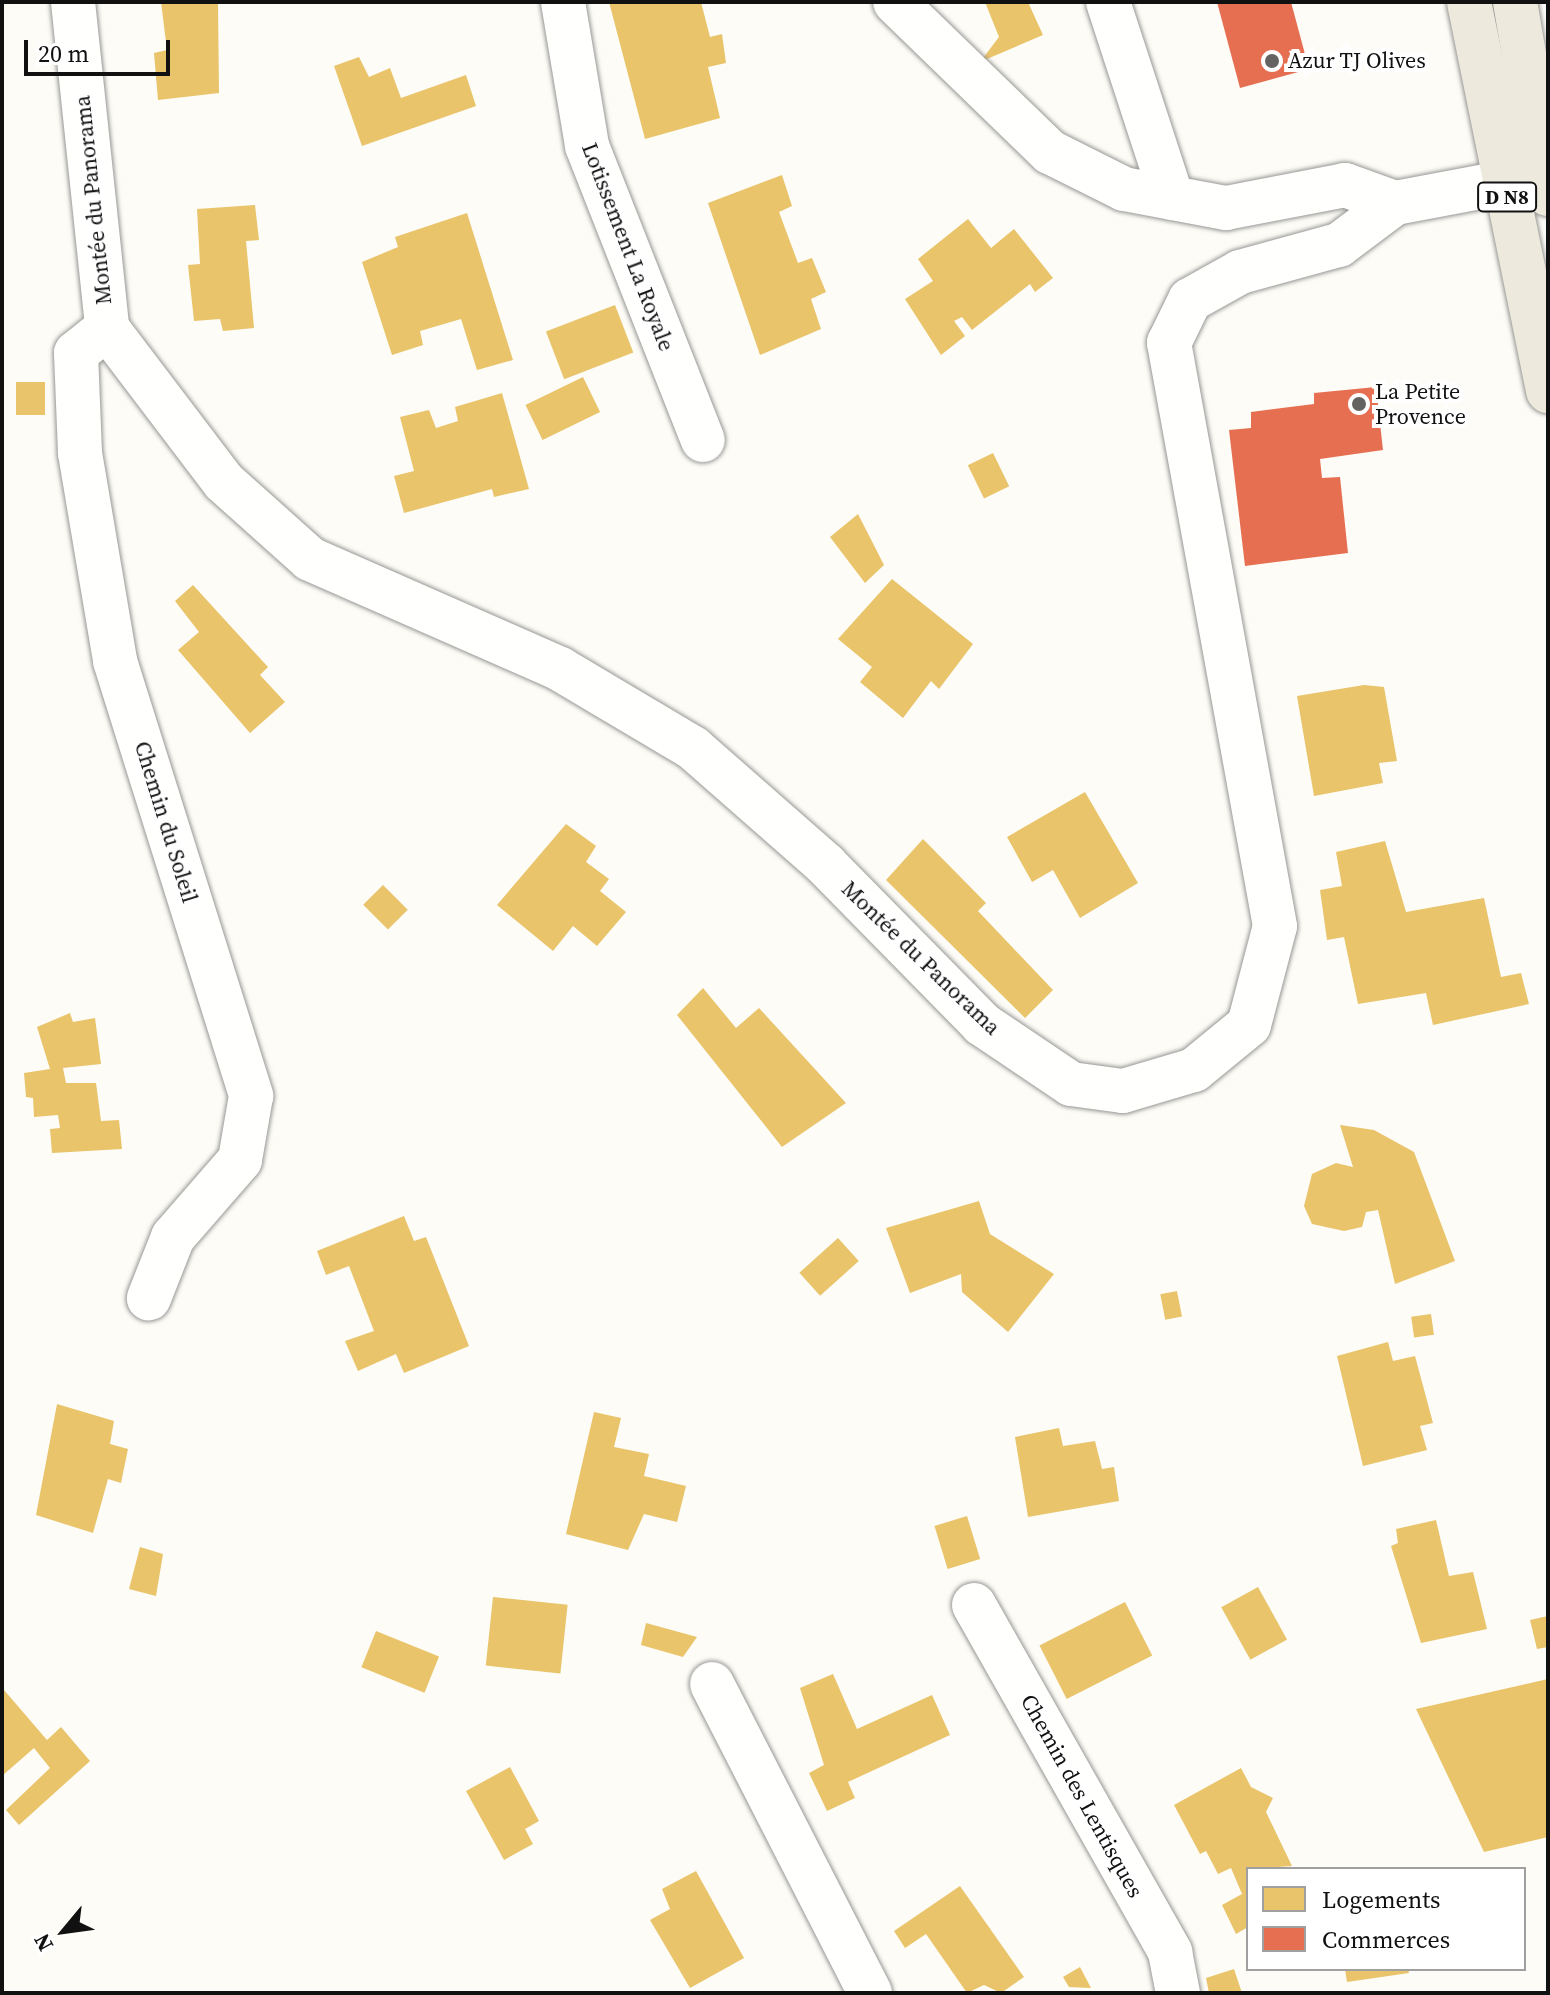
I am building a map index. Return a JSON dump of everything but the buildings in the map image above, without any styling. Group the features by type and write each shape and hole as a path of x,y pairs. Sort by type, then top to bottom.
{"main road":[{"name":"D N8","path":"1469,2 1533,184"},
{"name":"D N8","path":"1515,2 1533,184 1548,391"}],"street":[{"name":"Montée du Panorama","path":"73,2 107,328 224,482 310,559 560,669 693,748 826,865 982,1024 1071,1084 1123,1091 1194,1070 1249,1025 1275,926 1169,343 1190,300 1240,272 1339,245 1395,203 1533,184"},
{"name":"Lotissement La Royale","path":"563,2 587,146 703,440"},
{"path":"895,2 1050,152 1124,189 1226,208 1345,185 1395,203"},
{"path":"1108,2 1172,198"},
{"name":"Chemin du Soleil","path":"107,328 76,353 80,453 115,661 251,1096 240,1160 173,1237 149,1298"},
{"name":"Chemin des Lentisques","path":"974,1605 1170,1952 1178,1993"},
{"path":"712,1684 870,1993"}],"place":[{"name":"Azur TJ Olives","path":"1272,61"},
{"name":"La Petite Provence","path":"1359,404"}]}
